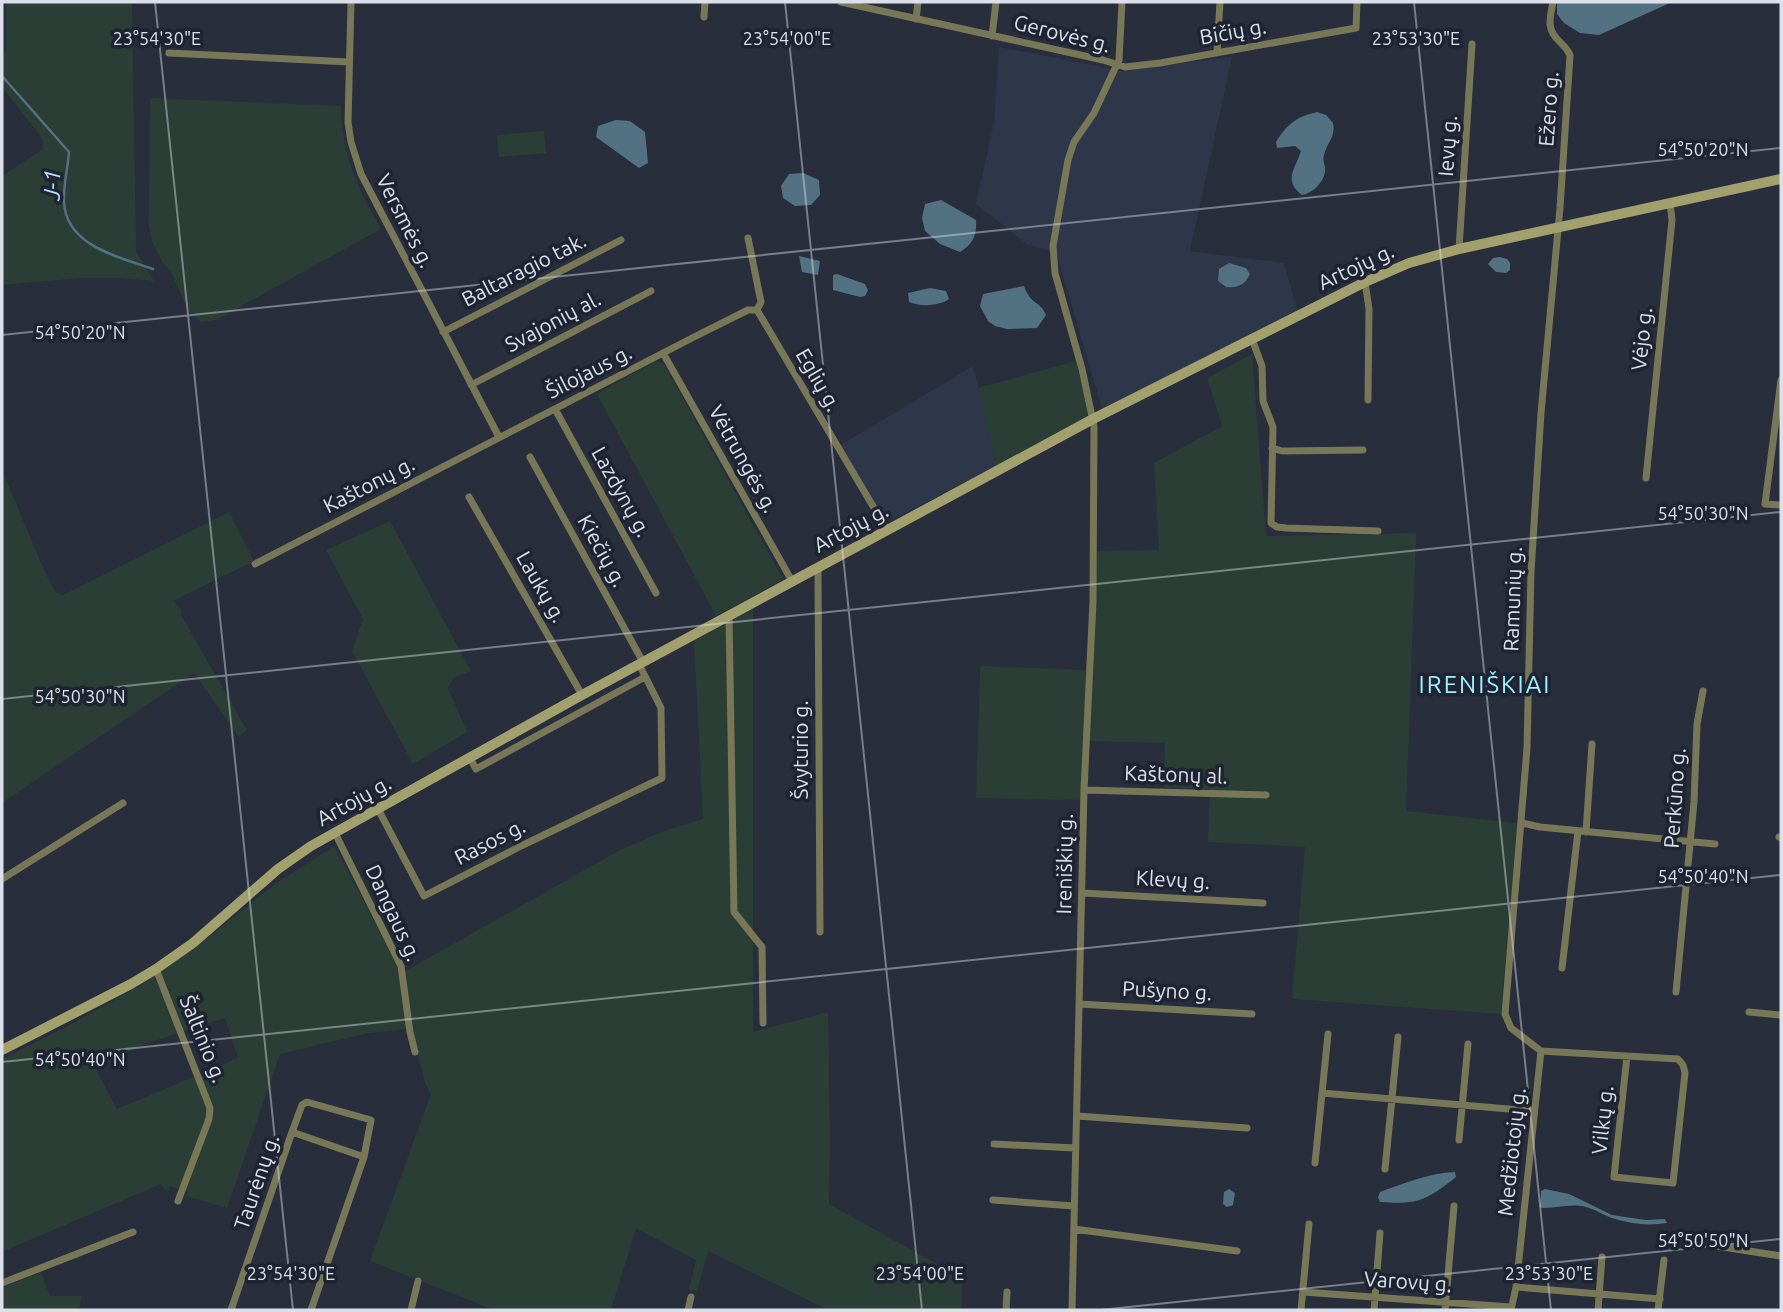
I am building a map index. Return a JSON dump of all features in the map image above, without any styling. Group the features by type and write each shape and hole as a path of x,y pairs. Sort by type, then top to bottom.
{"main road":[{"name":"Artojų g.","path":"2,1050 156,969 194,943 278,869 335,833 582,695 1093,419 1365,282 1409,263 1459,249 1781,180"}],"street":[{"name":"Versmės g.","path":"351,2 348,122 361,174 499,438"},
{"path":"704,17 705,2"},
{"name":"Gerovės g.","path":"841,2 1103,60 1116,66 1094,113 1074,142 1068,160 1052,246 1055,274 1093,419"},
{"path":"916,19 918,2"},
{"path":"992,36 996,2"},
{"path":"1116,66 1119,60 1122,2"},
{"path":"1217,52 1220,2"},
{"name":"Bičių g.","path":"1116,66 1160,63 1356,28 1357,2"},
{"name":"Ežero g.","path":"1553,2 1549,28 1570,55 1558,227"},
{"name":"Ievų g.","path":"1459,249 1472,44"},
{"path":"169,54 349,62"},
{"name":"Vėjo g.","path":"1646,478 1672,220 1670,203"},
{"name":"Ramunių g.","path":"1541,1051 1511,1028 1505,1013 1527,748 1531,572 1541,413 1558,227"},
{"name":"Eglių g.","path":"748,239 761,302 757,310 887,530"},
{"name":"Baltaragio tak.","path":"443,332 621,240"},
{"path":"1365,282 1368,309 1368,400"},
{"name":"Svajonių al.","path":"471,385 651,291"},
{"name":"Šilojaus g.","path":"499,438 748,310 757,310"},
{"path":"1252,339 1262,366 1263,401 1273,427 1271,523 1286,528 1378,531"},
{"name":"Vėtrungės g.","path":"663,353 792,581"},
{"path":"1781,380 1765,503 1781,505"},
{"name":"Lazdynų g.","path":"555,409 656,593"},
{"name":"Ireniškių g.","path":"1072,1310 1084,790 1093,601 1093,419"},
{"name":"Kaštonų g.","path":"254,564 499,438"},
{"path":"1272,448 1282,451 1363,450"},
{"name":"Kiečių g.","path":"530,457 641,663 661,708 662,778"},
{"name":"Laukų g.","path":"469,497 582,695"},
{"name":"Švyturio g.","path":"818,567 820,932"},
{"path":"729,615 734,912 762,947 763,1023"},
{"path":"470,758 476,769 645,677"},
{"name":"Perkūno g.","path":"1676,992 1691,841 1697,724 1703,691"},
{"path":"1562,968 1592,744"},
{"name":"Rasos g.","path":"378,809 424,896 662,778"},
{"name":"Kaštonų al.","path":"1084,790 1266,795"},
{"path":"2,879 123,803"},
{"path":"1522,823 1715,844"},
{"name":"Dangaus g.","path":"335,833 401,966 415,1052"},
{"name":"Klevų g.","path":"1082,893 1263,902"},
{"name":"Šaltinio g.","path":"156,969 211,1108 178,1201"},
{"name":"Pušyno g.","path":"1079,1003 1252,1014"},
{"path":"1749,1012 1781,1015"},
{"path":"1315,1163 1328,1034"},
{"path":"1385,1169 1398,1037"},
{"path":"1459,1140 1468,1044"},
{"path":"1541,1051 1627,1056"},
{"name":"Medžiotojų g.","path":"1511,1309 1516,1287 1541,1051"},
{"name":"Vilkų g.","path":"1627,1056 1678,1059 1683,1065 1685,1073 1673,1183 1614,1177 1627,1056"},
{"path":"1322,1093 1534,1111"},
{"path":"292,1132 302,1105 307,1102 371,1120 372,1125 364,1157 311,1310"},
{"path":"1076,1116 1247,1128"},
{"name":"Taurėnų g.","path":"231,1310 292,1132 364,1157"},
{"path":"994,1144 1075,1148"},
{"path":"993,1200 1074,1206"},
{"path":"1445,1306 1454,1206"},
{"path":"1301,1310 1309,1224"},
{"path":"1074,1229 1237,1251"},
{"path":"2,1283 133,1232"},
{"path":"1374,1310 1380,1233"},
{"path":"1710,1245 1781,1256"},
{"path":"1598,1310 1602,1257"},
{"path":"1658,1310 1664,1260"},
{"path":"411,1310 418,1281"},
{"path":"1516,1287 1660,1299"},
{"path":"1006,1310 1007,1292"},
{"name":"Varovų g.","path":"1303,1292 1375,1296 1445,1306 1511,1309"},
{"path":"688,1310 691,1297"}],"shaded area":[{"path":"1557,2 1672,2 1599,35 1580,33 1564,23 1557,14"},
{"path":"999,47 1122,71 1232,57 1190,251 1284,263 1298,312 1102,409 1056,252 1028,245 976,204 994,122"},
{"path":"1317,112 1326,115 1333,123 1333,132 1323,159 1325,172 1322,180 1314,190 1302,195 1296,190 1292,180 1301,151 1295,146 1277,148 1276,142 1293,122"},
{"path":"616,120 630,121 645,132 648,163 639,168 596,137 598,126"},
{"path":"803,173 819,180 820,195 811,205 795,206 783,198 781,186 789,174"},
{"path":"941,200 976,220 973,239 960,252 940,244 925,231 922,218 925,204"},
{"path":"799,256 820,261 818,275 802,272"},
{"path":"1500,257 1510,263 1510,270 1506,273 1496,272 1488,264 1493,258"},
{"path":"1229,263 1246,268 1250,274 1241,285 1226,287 1218,281 1219,269"},
{"path":"833,275 865,284 868,290 865,296 833,290"},
{"path":"1024,286 1046,315 1037,328 1007,329 988,321 980,306 983,294"},
{"path":"930,288 946,291 949,299 929,305 909,302 908,293"},
{"path":"973,366 997,466 887,522 882,519 839,446"},
{"path":"1455,1172 1456,1177 1421,1199 1393,1203 1380,1202 1378,1197 1380,1192 1408,1182"},
{"path":"1229,1189 1235,1193 1233,1205 1227,1207 1223,1204 1224,1192"},
{"path":"1545,1189 1569,1194 1612,1215 1646,1220 1665,1219 1667,1223 1626,1222 1581,1206 1542,1208 1541,1191"}],"green space":[{"path":"6,2 132,2 136,252 154,281 80,278 2,285 2,176 43,149 42,138 2,87 2,55 6,51"},
{"path":"150,98 341,106 344,140 352,170 381,229 216,320 201,322 189,312 170,270 162,262 152,241 149,227"},
{"path":"544,131 546,153 499,157 497,135"},
{"path":"1252,354 1266,536 1416,533 1406,811 1517,823 1501,1014 1292,999 1305,847 1208,842 1210,789 1164,788 1165,743 1089,741 1097,551 1159,550 1154,463 1222,426 1207,378"},
{"path":"656,361 664,364 782,577 780,581 716,616 597,394"},
{"path":"1076,361 1088,411 1086,419 997,466 978,388"},
{"path":"2,470 44,570 55,592 63,595 229,512 254,561 173,601 182,610 181,615 247,730 239,737 194,673 2,803"},
{"path":"390,521 471,671 454,677 448,688 467,732 413,764 352,651 363,619 326,550"},
{"path":"753,607 753,1032 828,1012 829,1204 962,1278 962,1310 828,1310 708,1251 697,1292 689,1289 696,1260 636,1228 611,1310 494,1310 370,1261 431,1094 425,1083 412,1028 364,1034 280,1054 227,1208 186,1196 188,1192 170,1186 167,1193 161,1184 2,1252 2,1059 141,985 201,943 275,884 334,846 402,973 620,850 664,831 703,819 694,641","holes":["225,1018 238,1058 117,1109 95,1068 145,1044"]},
{"path":"980,667 1086,670 1082,800 976,798"},
{"path":"41,1272 50,1296 82,1296 79,1310 2,1310 2,1288"}],"waterway":[{"name":"J-1","path":"2,76 69,152 64,202 67,217 74,229 96,248 153,269"}],"district":[{"name":"IRENIŠKIAI","path":"1485,685"}]}
